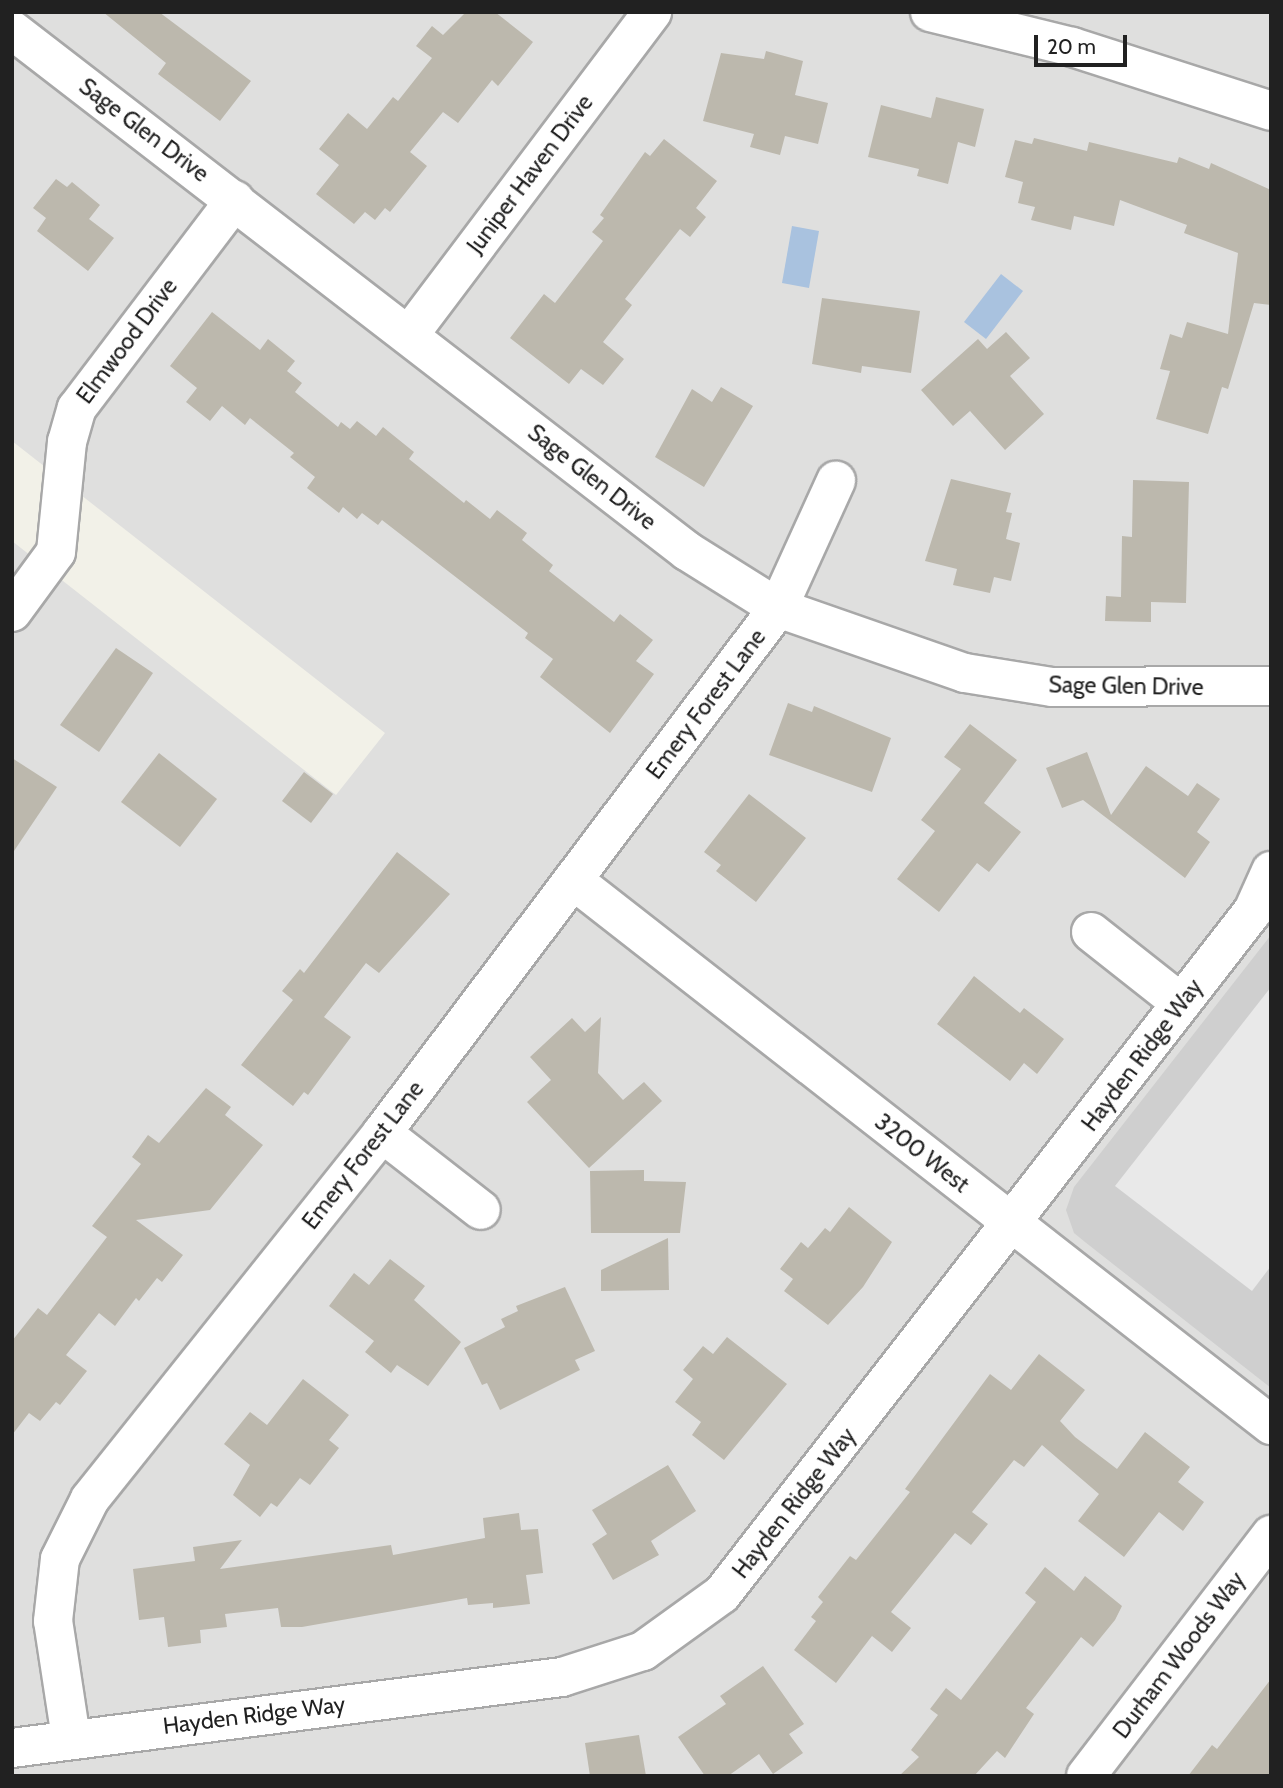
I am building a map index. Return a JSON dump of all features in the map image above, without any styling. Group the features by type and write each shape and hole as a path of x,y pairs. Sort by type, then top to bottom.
{"street":[{"name":"Juniper Haven Drive","path":"409,335 652,12"},
{"path":"930,12 1072,47 1271,111"},
{"name":"Sage Glen Drive","path":"12,30 687,551 778,608 964,673 1039,685 1194,689 1271,686"},
{"name":"Elmwood Drive","path":"12,612 56,552 67,442 76,408 235,200"},
{"name":"Emery Forest Lane","path":"71,1738 54,1621 60,1559 90,1499 382,1133 778,608 836,481"},
{"name":"Hayden Ridge Way","path":"12,1748 71,1738 562,1676 643,1651 722,1594 1013,1225 1253,911 1271,870"},
{"name":"3200 West","path":"573,880 1271,1425"},
{"path":"1091,932 1181,1003"},
{"path":"382,1133 481,1210"},
{"name":"Durham Woods Way","path":"1086,1776 1271,1535"}],"shaded area":[{"path":"12,12 1271,12 1271,1776 12,1776 12,541 336,795 385,733 12,441"},
{"path":"1271,935 1271,1388 1074,1233 1066,1210 1074,1187"},
{"path":"1271,987 1271,1266 1252,1291 1115,1186"}],"water":[{"path":"792,226 819,231 809,288 782,283"},
{"path":"1001,274 1023,291 986,339 964,322"}],"building":[{"path":"103,12 159,12 251,81 220,121 158,74 166,63"},
{"path":"466,12 495,12 533,42 498,86 492,80 458,123 443,112 410,152 427,166 390,212 385,208 375,220 365,212 354,224 316,194 339,165 319,149 348,113 367,129 393,97 398,101 432,58 416,46 432,26 443,35"},
{"path":"766,51 803,61 795,95 828,103 818,144 785,136 780,155 750,147 754,134 703,121 721,53 764,59"},
{"path":"936,97 984,109 975,147 958,142 948,184 917,176 919,169 868,157 881,105 931,118"},
{"path":"1034,138 1087,151 1089,142 1177,163 1179,157 1209,169 1211,163 1271,190 1271,305 1254,303 1228,389 1222,387 1208,434 1156,419 1170,371 1160,369 1170,334 1182,338 1187,322 1228,334 1238,253 1184,233 1187,225 1120,200 1114,226 1074,216 1071,230 1031,220 1035,207 1018,203 1023,182 1005,177 1015,140 1032,144"},
{"path":"664,139 717,181 696,208 706,217 690,237 680,229 625,299 632,305 603,342 624,359 603,385 581,369 569,384 510,338 544,294 555,303 603,241 592,232 604,218 600,215 645,152 650,156"},
{"path":"56,179 67,187 72,182 100,205 89,219 114,238 88,271 37,231 46,218 33,208"},
{"path":"822,298 920,311 911,373 862,366 861,373 812,364"},
{"path":"212,312 260,350 268,339 295,361 287,371 302,383 295,392 338,427 341,422 350,429 357,421 376,436 383,427 414,452 409,459 464,503 466,500 490,519 497,510 527,533 522,540 553,565 549,571 614,622 620,614 653,640 636,661 654,674 610,733 540,677 553,659 525,638 528,633 382,520 378,525 362,513 357,519 343,507 339,513 307,488 315,477 290,457 294,453 250,418 245,425 222,406 210,421 186,402 197,388 170,366"},
{"path":"1006,332 1030,358 1010,376 1044,414 1005,450 970,411 953,426 921,390 978,339 987,349"},
{"path":"721,387 753,406 704,487 655,457 692,389 712,402"},
{"path":"951,479 1011,493 1006,512 1012,513 1006,539 1020,543 1011,581 994,577 990,593 953,585 957,569 925,561"},
{"path":"1133,480 1189,482 1186,603 1151,602 1151,622 1105,621 1106,596 1121,597 1122,536 1132,537"},
{"path":"116,648 153,673 99,752 60,725"},
{"path":"788,703 812,712 814,706 891,738 872,792 769,755"},
{"path":"970,724 1017,760 984,803 1021,832 989,872 977,863 939,912 897,879 935,831 921,820 961,769 944,757"},
{"path":"1087,752 1111,815 1146,766 1188,796 1197,783 1220,799 1197,832 1210,842 1185,878 1083,800 1062,808 1046,768"},
{"path":"159,753 217,799 180,847 121,802"},
{"path":"12,758 57,787 12,854"},
{"path":"304,772 333,794 311,823 282,801"},
{"path":"749,794 806,838 756,902 716,871 721,865 704,852"},
{"path":"397,852 450,894 379,973 366,963 324,1017 351,1037 308,1095 304,1092 293,1106 241,1065 293,1000 282,991 300,969 304,973"},
{"path":"974,976 1020,1013 1024,1008 1064,1039 1037,1074 1024,1063 1010,1081 937,1024"},
{"path":"601,1017 598,1073 623,1100 644,1082 662,1101 589,1168 527,1102 551,1080 530,1057 572,1018 585,1032"},
{"path":"206,1088 231,1107 225,1115 263,1145 210,1210 136,1220 183,1255 162,1282 157,1278 139,1301 136,1298 115,1326 99,1313 66,1355 87,1371 60,1405 56,1402 40,1421 29,1413 12,1435 12,1341 38,1308 47,1315 107,1237 92,1226 141,1164 132,1157 148,1135 159,1143"},
{"path":"644,1170 644,1181 686,1182 680,1233 591,1233 590,1171"},
{"path":"849,1207 892,1242 863,1287 828,1325 784,1291 793,1279 780,1269 801,1242 808,1248 825,1228 830,1232"},
{"path":"668,1238 669,1290 601,1291 601,1270"},
{"path":"390,1259 425,1286 414,1300 461,1342 428,1386 397,1365 391,1373 365,1352 374,1341 329,1306 354,1273 369,1285"},
{"path":"565,1287 595,1351 575,1360 580,1370 500,1410 487,1383 482,1385 464,1348 505,1327 501,1319 518,1311 516,1306"},
{"path":"727,1337 787,1384 724,1460 692,1435 701,1422 675,1402 693,1379 683,1370 703,1346 713,1354"},
{"path":"1039,1354 1085,1390 1060,1421 1075,1437 1117,1469 1145,1432 1190,1467 1178,1482 1204,1502 1183,1531 1159,1512 1124,1557 1078,1521 1099,1494 1042,1445 1024,1467 1014,1460 972,1512 988,1524 971,1545 955,1533 891,1612 911,1628 892,1652 872,1636 836,1683 794,1650 816,1621 811,1617 823,1602 818,1597 850,1556 856,1560 910,1492 905,1489 990,1374 1011,1390"},
{"path":"303,1379 349,1415 329,1440 339,1448 310,1485 300,1478 277,1507 271,1503 260,1517 233,1495 250,1465 224,1444 250,1412 267,1425"},
{"path":"668,1465 696,1511 651,1541 659,1555 613,1580 592,1544 607,1534 592,1510"},
{"path":"519,1513 521,1530 538,1529 543,1573 526,1575 530,1604 493,1608 493,1603 468,1605 467,1598 302,1627 281,1627 278,1608 225,1614 227,1627 200,1630 201,1643 168,1647 164,1617 139,1620 133,1569 195,1561 193,1547 242,1540 220,1569 391,1545 393,1555 485,1538 483,1518"},
{"path":"1045,1567 1074,1591 1085,1576 1122,1606 1115,1620 1093,1647 1081,1637 1026,1708 1034,1714 1005,1758 997,1751 974,1776 899,1776 919,1757 911,1750 938,1715 930,1709 946,1688 961,1700 1036,1602 1025,1593"},
{"path":"763,1666 804,1724 789,1734 803,1753 773,1774 759,1754 728,1776 705,1776 678,1737 726,1704 720,1696"},
{"path":"1271,1679 1271,1776 1188,1776 1212,1745 1217,1749"},
{"path":"639,1735 646,1776 590,1776 585,1743"}]}
